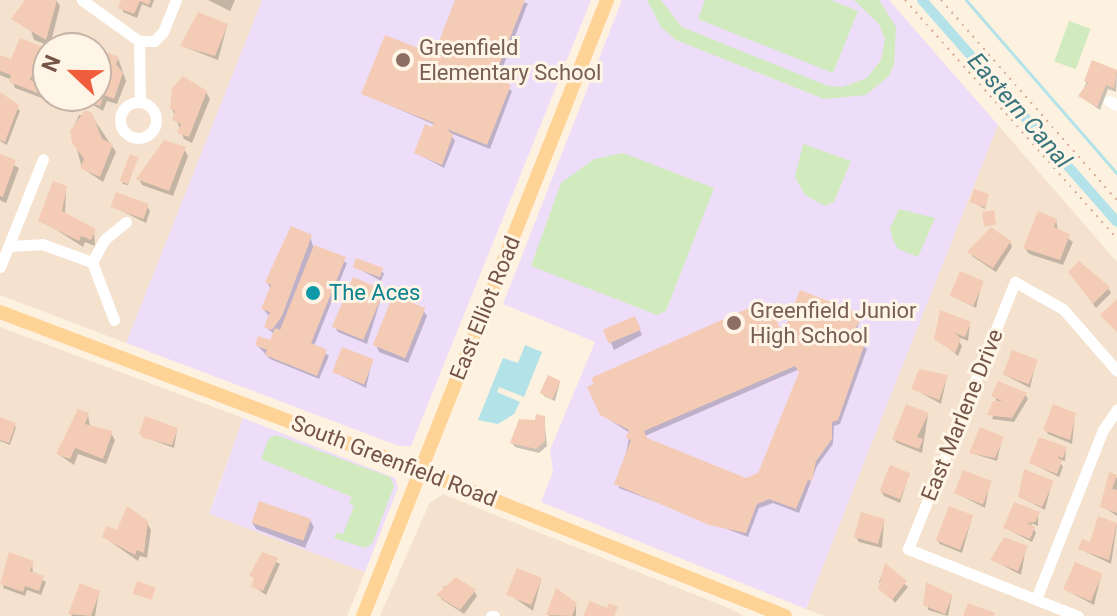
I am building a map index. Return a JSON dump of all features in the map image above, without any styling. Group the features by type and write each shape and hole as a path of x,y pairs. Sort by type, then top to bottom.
{"main road":[{"name":"East Elliot Road","path":"363,616 607,0"},
{"name":"South Greenfield Road","path":"0,312 421,470 785,616"}],"street":[{"path":"82,0 139,41 154,41 176,0"},
{"path":"139,41 140,102"},
{"path":"0,267 43,159"},
{"path":"92,262 105,239 126,222"},
{"path":"9,246 42,244 92,262 114,320"},
{"name":"East Marlene Drive","path":"1036,599 908,549 1015,282 1063,309 1117,371"},
{"path":"1078,616 1036,599 1103,430 1117,409"}],"path":[{"path":"905,0 1117,239"},
{"path":"941,0 1117,200"}],"shaded area":[{"path":"0,0 263,0 126,343 0,295"},
{"path":"262,0 591,0 411,446 399,446 126,343"},
{"name":"Greenfield Junior High School","path":"622,0 889,0 998,125 806,609 541,502 553,472 550,450 595,342 503,304"},
{"path":"998,125 1117,262 1117,616 825,616 806,609"},
{"path":"0,327 243,418 209,513 365,572 347,616 0,616"},
{"path":"243,418 395,478 398,488 365,572 209,514"},
{"path":"443,494 744,616 380,616 429,504"}],"green space":[{"path":"647,0 661,0 682,27 828,86 842,87 867,78 881,60 885,40 879,24 854,0 879,0 896,27 894,65 889,76 866,95 824,99 676,40 661,27"},
{"path":"705,0 831,0 858,11 833,73 698,19"},
{"path":"1069,21 1091,29 1076,69 1054,61"},
{"path":"803,144 851,161 834,202 825,206 805,195 795,177"},
{"path":"623,153 714,188 666,311 657,315 531,266 561,183 594,159"},
{"path":"899,209 935,218 918,257 898,249 893,240 890,228"},
{"path":"276,435 390,477 394,486 372,544 365,548 334,538 337,532 343,534 354,506 349,503 352,497 261,459 269,438"}],"water":[{"path":"525,345 542,352 524,397 499,387 497,392 520,402 514,414 498,424 478,420 503,358 518,363"}],"building":[{"path":"25,0 57,0 48,32 33,32 11,19"},
{"path":"121,0 151,0 149,5 140,1 134,14 118,8"},
{"path":"455,0 525,0 496,73 489,71 488,75 511,85 487,145 447,129 453,135 442,165 414,153 425,124 432,127 434,123 361,94 385,35 441,57 443,52 436,49"},
{"path":"198,12 228,24 215,56 180,46"},
{"path":"20,38 32,43 32,91 9,82 11,75 0,71 0,55 11,59"},
{"path":"112,54 119,57 116,64 123,73 114,99"},
{"path":"1092,60 1117,70 1114,88 1106,85 1097,107 1078,96 1088,82 1084,81"},
{"path":"183,76 207,91 189,137 177,133 181,124 172,120 175,111 170,109 172,88"},
{"path":"0,92 19,105 5,142 0,140"},
{"path":"84,112 90,112 102,139 113,144 100,177 80,168 84,159 72,143 70,131"},
{"path":"164,140 186,147 169,191 136,179"},
{"path":"0,154 16,160 3,197 0,196"},
{"path":"130,154 138,157 128,184 120,181"},
{"path":"53,181 67,186 62,211 96,229 91,240 81,236 79,241 38,221"},
{"path":"974,189 989,194 985,207 970,202"},
{"path":"116,192 149,204 143,219 111,207"},
{"path":"994,210 996,225 984,227 982,212"},
{"path":"1038,211 1057,219 1054,227 1070,234 1060,260 1023,248"},
{"path":"291,226 312,235 282,316 272,330 264,327 270,312 261,309 271,285 265,282"},
{"path":"991,227 1011,241 993,268 967,252"},
{"name":"The Aces","path":"314,245 346,257 311,343 327,350 317,376 265,355 267,350 255,345 258,336 270,340 275,328 280,330"},
{"path":"356,258 383,268 380,277 353,267"},
{"path":"1079,261 1110,287 1093,304 1068,272"},
{"path":"960,271 984,281 973,306 949,296"},
{"path":"353,277 384,290 363,340 332,327"},
{"path":"800,290 862,314 852,338 865,343 838,420 832,422 832,439 816,461 812,481 808,480 796,509 769,499 757,504 746,533 709,525 614,484 631,440 626,438 629,430 600,415 587,387 594,384 591,378 751,307 753,312 769,303 780,328 786,325","holes":["795,366 799,372 758,473 746,478 647,438 644,431"]},
{"path":"393,295 425,308 405,358 373,345"},
{"path":"1117,299 1117,332 1100,315"},
{"path":"940,310 971,322 965,337 955,333 961,339 955,353 934,339"},
{"path":"635,316 641,330 609,343 603,330"},
{"path":"342,347 374,359 364,384 332,372"},
{"path":"1012,350 1038,360 1029,384 1003,374"},
{"path":"919,369 948,375 939,400 911,389"},
{"path":"548,375 561,381 552,399 540,393"},
{"path":"998,381 1027,393 1012,418 987,415 993,401 1002,401 991,396"},
{"path":"906,404 929,413 917,437 923,439 919,449 892,439"},
{"path":"1053,404 1076,413 1070,440 1043,430"},
{"path":"78,409 89,413 85,424 113,431 103,459 75,448 70,459 56,454"},
{"path":"536,414 545,416 545,441 536,449 510,443 519,419 535,420"},
{"path":"145,416 178,428 172,445 143,438 139,433"},
{"path":"0,417 16,423 9,443 0,440"},
{"path":"980,427 1004,437 995,458 969,453"},
{"path":"1039,437 1067,447 1063,458 1057,456 1062,461 1057,474 1029,463"},
{"path":"890,465 910,473 900,499 880,491"},
{"path":"1024,469 1054,481 1042,507 1018,497"},
{"path":"963,470 992,481 983,504 954,493"},
{"path":"1109,472 1117,475 1112,489 1117,490 1117,513 1100,507"},
{"path":"259,501 311,519 304,541 252,523"},
{"path":"1014,502 1040,512 1035,522 1027,523 1035,527 1030,539 1003,528"},
{"path":"127,506 148,521 144,553 137,550 135,555 102,537 106,526 117,530"},
{"path":"949,506 973,515 960,550 936,541"},
{"path":"861,512 885,519 878,544 854,537"},
{"path":"1098,516 1117,523 1109,560 1078,549 1082,539 1090,542"},
{"path":"1004,537 1028,546 1018,571 990,560"},
{"path":"9,552 34,561 30,571 44,576 39,591 25,586 23,592 0,584"},
{"path":"262,552 278,558 263,591 251,587 254,578 249,576"},
{"path":"1075,562 1103,574 1091,601 1063,590"},
{"path":"885,563 907,581 892,600 878,589"},
{"path":"517,568 542,578 531,605 506,595"},
{"path":"456,577 476,590 460,610 436,595"},
{"path":"137,581 156,588 151,600 133,593"},
{"path":"926,582 953,595 945,614 923,605"},
{"path":"80,583 100,591 91,616 68,614"},
{"path":"556,588 577,603 572,616 546,615"},
{"path":"590,601 607,608 609,603 618,607 614,616 583,616"},
{"path":"968,603 995,613 994,616 963,616"}],"waterway":[{"name":"Eastern Canal","path":"922,0 1117,222"},
{"path":"966,0 1117,174"}],"place":[{"name":"Greenfield Elementary School","path":"403,60"},
{"name":"The Aces","path":"313,293"},
{"name":"Greenfield Junior High School","path":"734,323"}]}
